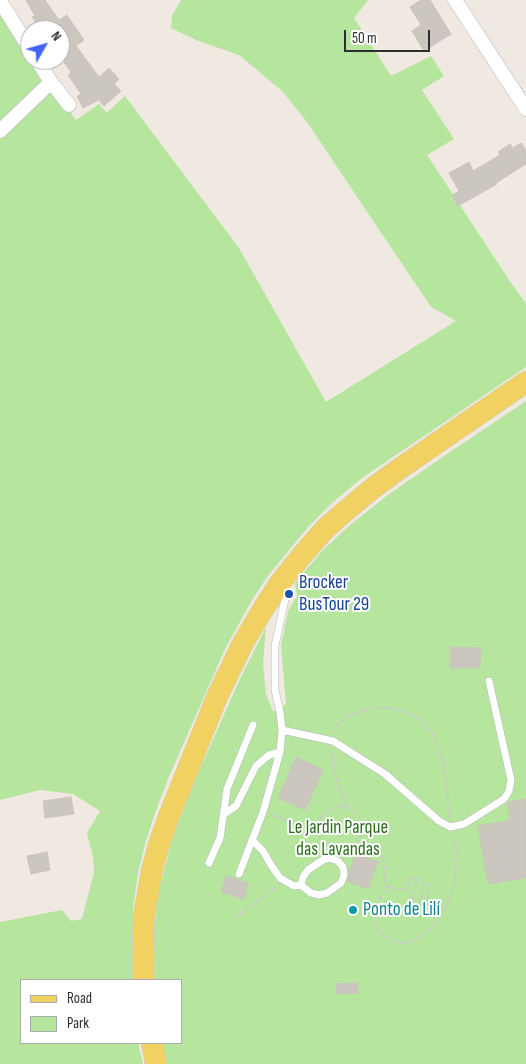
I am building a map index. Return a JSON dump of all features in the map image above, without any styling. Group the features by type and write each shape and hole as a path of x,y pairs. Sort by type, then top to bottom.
{"main road":[{"path":"144,979 144,915 152,870 166,825 217,697 243,643 262,611 280,583 326,528 372,488 526,382"},
{"path":"152,1044 156,1064"}],"street":[{"path":"0,0 20,33"},
{"path":"455,0 526,109"},
{"path":"43,70 69,105"},
{"path":"0,131 51,82"}],"lane":[{"path":"240,874 263,812 280,752 282,730 275,690 274,646 285,599 280,583"},
{"path":"282,730 333,741 385,774 439,822 450,828 464,824 504,799 509,791 511,780 489,681"},
{"path":"209,863 220,838 227,789 253,725"},
{"path":"224,814 236,806 256,766 269,755 280,752"},
{"path":"252,840 263,852 280,878 294,886 301,885 312,893 319,895 327,893 340,883 344,875 342,867 338,861 329,858 321,861 308,870 303,877 301,885"}],"path":[{"path":"333,741 337,725 350,715 377,708 392,708 408,713 422,720 433,732 443,763 450,828 458,857 453,890 446,907 438,920 418,940 405,944 392,941 381,933 375,921 378,902 387,887 384,877 384,861 372,850 355,845"},
{"path":"333,758 337,779 346,800 346,806"},
{"path":"346,806 358,814 363,827 362,834 355,845 349,849 335,850 328,847 319,836 319,822 321,816 332,807 346,806"},
{"path":"263,812 308,826 319,822"},
{"path":"363,827 390,833"},
{"path":"235,918 277,886 280,878"},
{"path":"387,887 407,891 410,878 417,879 411,909 418,910 424,883 430,885 426,903 446,907"}],"green space":[{"path":"181,0 368,0 354,18 391,76 431,56 444,76 422,90 454,139 427,155 526,303 526,367 362,478 332,503 290,549 267,577 252,600 225,649 168,779 145,844 138,873 133,908 133,979 20,979 20,1044 138,1044 143,1064 0,1064 0,922 62,910 71,921 82,919 94,872 93,856 87,833 100,811 73,794 40,790 0,800 0,7 20,37 20,70 42,70 76,120 99,104 107,113 125,96 239,248 326,402 456,321 431,307 307,122 282,91 239,55 196,40 171,28 172,16"},
{"name":"Le Jardin Parque das Lavandas","path":"526,401 526,1064 165,1064 161,1044 182,1044 182,979 155,979 152,950 158,893 172,840 189,794 238,683 266,627 263,664 266,694 273,711 280,712 286,703 281,646 288,611 297,596 295,583 322,551 350,525 388,495"}],"building":[{"path":"26,0 45,0 59,20 34,20 32,17 35,16"},
{"path":"421,0 430,0 451,34 424,51 412,31 421,25 410,7"},
{"path":"67,15 84,40 76,46 99,77 109,68 119,79 114,84 121,91 104,106 99,100 83,108 77,96 81,94 68,75 71,72 70,20 59,20"},
{"path":"521,143 526,150 526,164 497,184 458,206 452,195 459,191 449,173 469,162 473,171 500,155 498,152 510,144 513,148"},
{"path":"450,647 481,648 480,668 450,668"},
{"path":"296,757 323,770 305,810 278,798"},
{"path":"71,797 74,814 45,818 43,801"},
{"path":"526,799 526,878 488,884 478,826 510,820 508,803"},
{"path":"47,852 50,870 31,874 27,856"},
{"path":"356,853 378,862 368,889 347,881"},
{"path":"226,876 248,883 244,899 221,892"},
{"path":"357,983 358,993 337,994 336,984"}],"place":[{"name":"Brocker BusTour 29","path":"289,594"},
{"name":"Ponto de Lilí","path":"353,910"}]}
